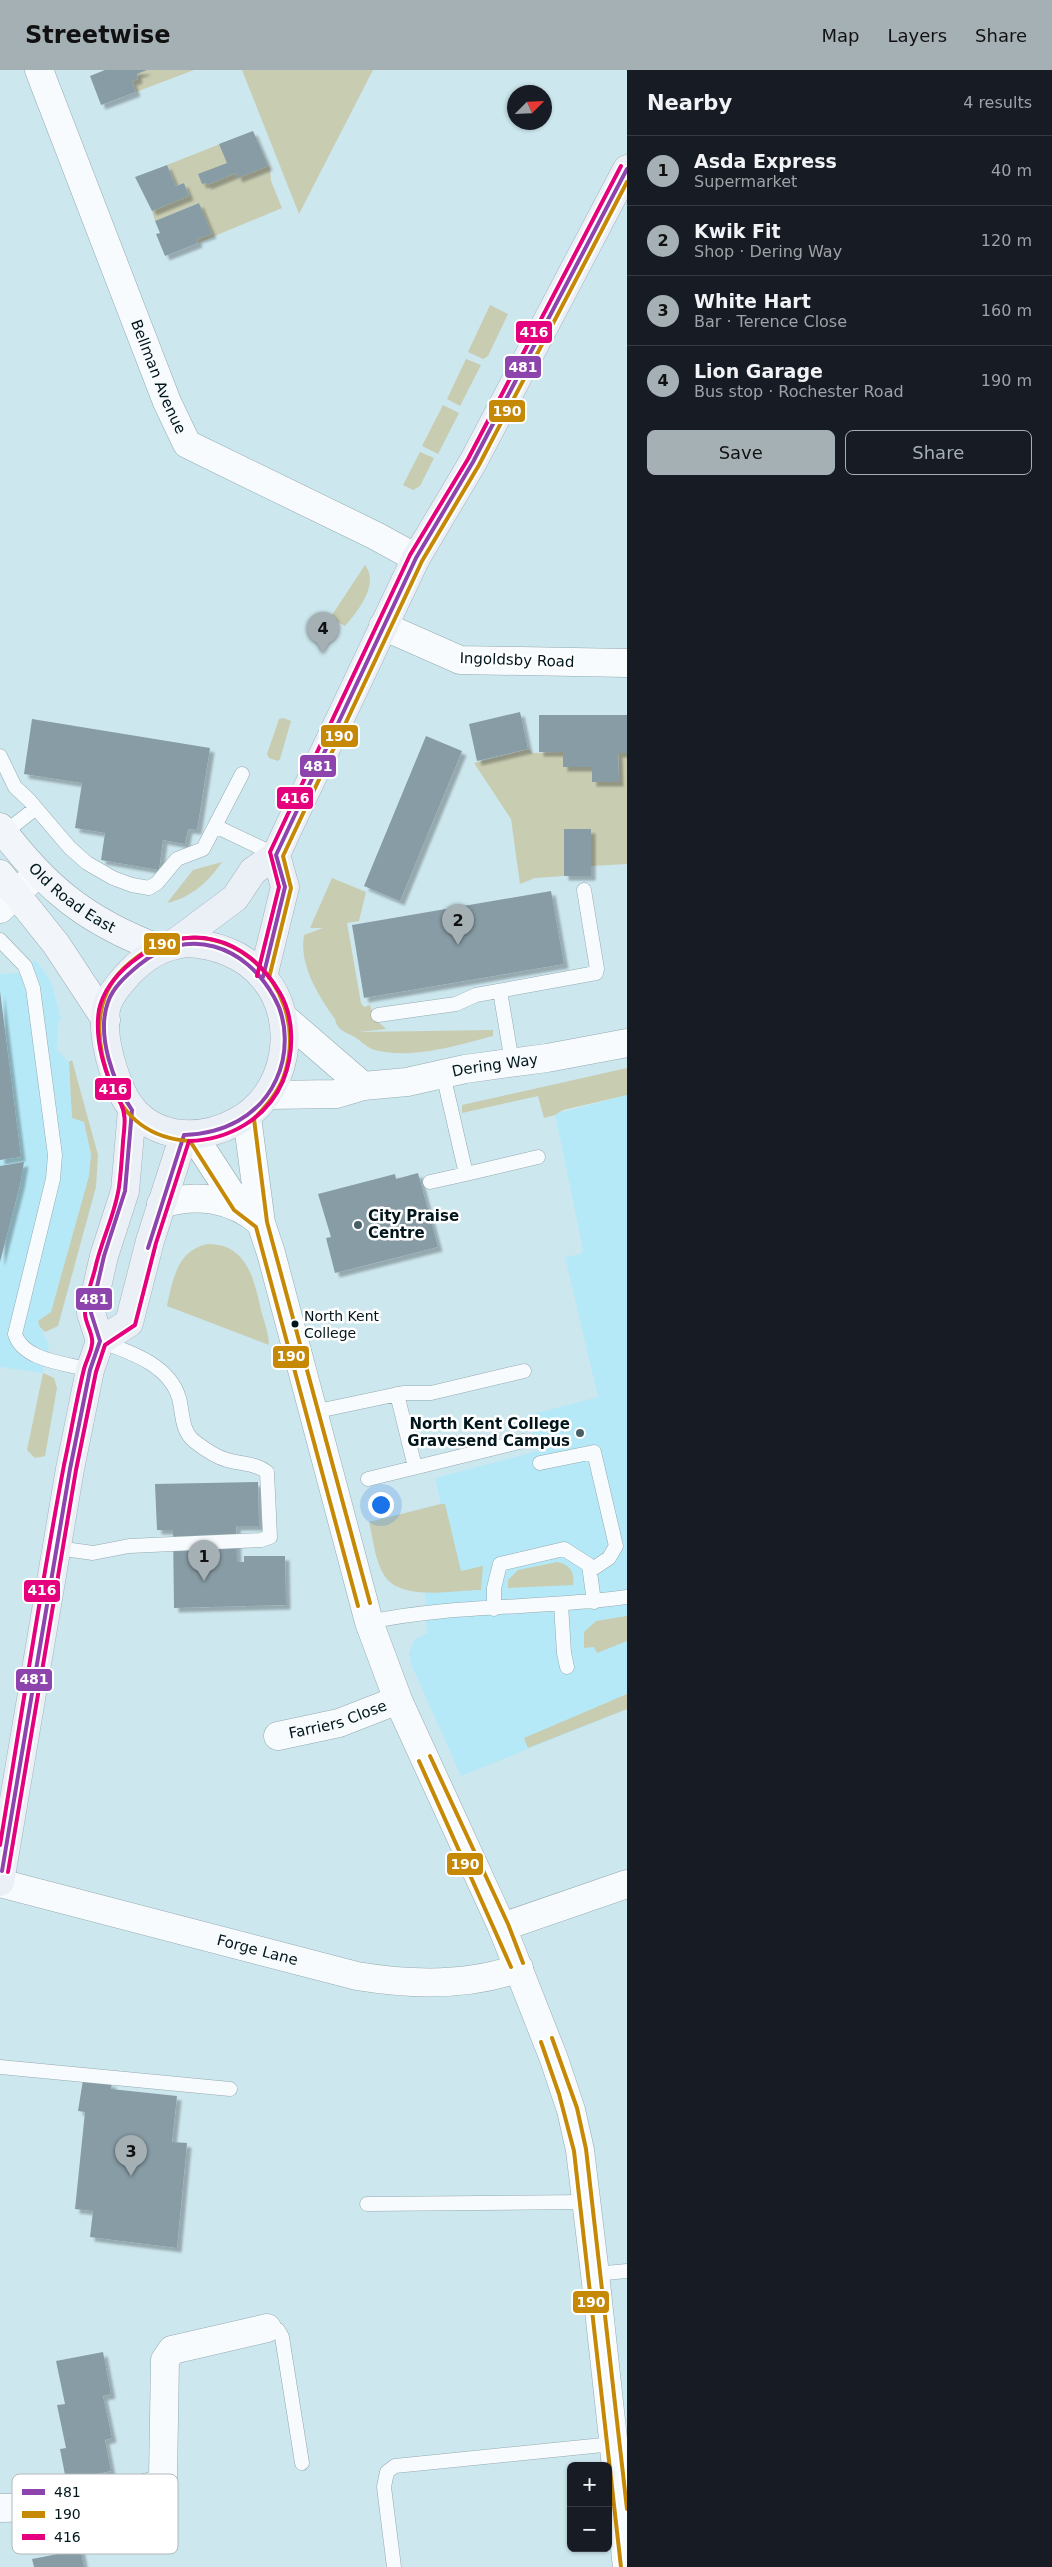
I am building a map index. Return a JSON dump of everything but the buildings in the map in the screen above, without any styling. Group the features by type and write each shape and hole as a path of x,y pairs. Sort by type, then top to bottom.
{"main road":[{"path":"166,947 196,943 229,952 248,962 263,977 276,998 282,1017 283,1055 276,1082 269,1095 247,1117 214,1132 189,1135 165,1131 152,1125 132,1110 126,1102 110,1062 106,1020 108,1003 122,981 141,961 166,947 235,898 253,871 276,855 416,558 472,462 627,169"},
{"name":"Old Road East","path":"2,830 38,873 62,896 94,919 123,934 166,947"},
{"path":"263,977 286,887 276,855"},
{"path":"5,892 70,964 106,1020"},
{"path":"0,1876 90,1370 100,1341 91,1313 104,1256 125,1190 132,1110"},
{"path":"100,1341 129,1323 162,1204 189,1135"}],"street":[{"name":"Bellman Avenue","path":"39,70 167,402 187,444 376,536 416,558"},
{"name":"Ingoldsby Road","path":"383,626 460,660 627,663"},
{"path":"5,892 38,873"},
{"path":"282,1017 363,1086"},
{"name":"Dering Way","path":"269,1095 336,1094 363,1086 407,1082 512,1062 586,1052 627,1043"},
{"path":"247,1117 261,1223 272,1253 312,1412 369,1622 398,1700 519,1968 571,2110 580,2150 627,2567"},
{"path":"189,1135 239,1206 261,1223"},
{"path":"162,1204 181,1199 202,1198 239,1206"},
{"name":"Farriers Close","path":"278,1736 339,1722 398,1700"},
{"name":"Forge Lane","path":"0,1876 299,1962 364,1977 410,1983 442,1983 492,1976 519,1968"},
{"path":"502,1928 627,1884"},
{"path":"163,2474 165,2360 167,2354 172,2350 190,2345 267,2328"}],"lane":[{"path":"0,756 15,787 36,808 70,848 87,863 113,878 146,888 155,884 177,859 202,851 242,774"},
{"path":"2,830 36,808"},
{"path":"216,826 276,855"},
{"path":"378,1015 452,1005 474,996 591,975 597,971 584,890"},
{"path":"0,940 24,964 33,988 55,1148 53,1179 15,1334 19,1343 28,1352 90,1370"},
{"path":"500,991 512,1062"},
{"path":"443,1074 466,1174"},
{"path":"430,1182 538,1157"},
{"path":"57,1548 95,1553 129,1546 261,1540 270,1537 267,1472 260,1467 221,1458 195,1442 186,1432 178,1396 171,1383 144,1358 100,1341"},
{"path":"312,1412 397,1394 431,1393 524,1371"},
{"path":"397,1394 415,1467"},
{"path":"368,1479 523,1441"},
{"path":"540,1463 594,1452 616,1546 609,1558 591,1570"},
{"path":"494,1609 494,1584 498,1568 503,1562 566,1549 585,1560 591,1570 594,1602"},
{"path":"369,1622 397,1616 594,1602 627,1597"},
{"path":"561,1604 564,1653 567,1667"},
{"path":"0,2067 230,2088"},
{"path":"367,2204 586,2202"},
{"path":"595,2274 627,2271"},
{"path":"267,2328 278,2330 282,2337 302,2463"},
{"path":"394,2567 384,2488 387,2472 395,2466 613,2444"}],"shaded area":[{"path":"35,960 45,972 52,985 61,1019 58,1023 57,1050 69,1062 72,1118 84,1122 91,1154 89,1176 51,1312 38,1321 49,1345 43,1373 0,1367 0,974 19,973"},
{"name":"North Kent College Gravesend Campus","path":"627,1095 627,1709 461,1776 411,1664 409,1654 414,1640 427,1633 425,1593 401,1587 385,1577 369,1522 441,1504 435,1478 537,1451 529,1415 598,1397 565,1257 581,1254 583,1250 555,1114"}],"green space":[{"path":"146,70 194,70 136,92 132,81 138,79 137,74"},
{"path":"242,70 373,70 299,214"},
{"path":"253,131 270,169 271,181 282,208 198,243 197,239 211,234 199,203 155,221 152,211 189,195 184,183 176,186 167,165"},
{"path":"490,305 508,314 488,356 483,359 468,352"},
{"path":"466,359 481,365 460,406 447,399"},
{"path":"443,405 459,413 438,454 422,446"},
{"path":"420,452 434,458 420,486 413,490 403,485"},
{"path":"365,565 370,581 368,589 361,606 345,626 330,618"},
{"path":"283,718 291,721 278,761 269,758 267,754 279,719"},
{"path":"528,749 533,753 563,752 592,767 592,782 619,782 618,753 627,753 627,864 591,866 591,830 564,829 564,876 535,878 520,884 511,819 474,763"},
{"path":"222,862 199,888 176,901 167,903 193,870"},
{"path":"332,878 366,892 359,921 347,923 361,1003 364,1007 370,1005 374,1018 386,1029 359,1032 493,1030 493,1036 465,1044 417,1053 401,1053 372,1049 339,1028 311,979 304,957 303,946 304,935 323,928 310,928"},
{"path":"72,1060 98,1155 96,1187 58,1326 45,1332 40,1327 38,1321 51,1312 89,1176 91,1154 84,1122 72,1118 69,1062"},
{"path":"627,1068 627,1095 563,1110 555,1115 544,1118 538,1096 462,1113 462,1105"},
{"path":"208,1244 232,1250 246,1265 255,1287 269,1345 167,1306 174,1276 183,1259 189,1252"},
{"path":"43,1373 54,1378 57,1388 45,1456 35,1458 27,1450"},
{"path":"445,1504 461,1571 483,1566 481,1590 415,1592 402,1589 392,1583 381,1569 376,1556 369,1522"},
{"path":"557,1562 562,1563 571,1570 573,1585 508,1588 508,1580 518,1570"},
{"path":"627,1616 627,1641 597,1653 594,1647 584,1648 584,1632 596,1621"},
{"path":"627,1694 627,1709 528,1748 524,1738"}],"transit line":[{"name":"416","path":"257,976 279,887 270,852 410,555 468,459 621,166"},
{"name":"481","path":"263,977 285,887 276,855 416,558 473,462 627,169"},
{"name":"190","path":"269,978 291,888 283,856 422,561 479,465 627,182"},
{"name":"190","path":"358,1606 256,1227 234,1210 190,1141 163,1136 151,1131 131,1116 116,1095 105,1068 100,1038 100,1023 106,994 113,981 123,969 155,947 187,938 218,941 246,955 269,977 284,1006 290,1039 284,1076 275,1094 254,1119 267,1222 370,1603"},
{"name":"416","path":"0,1845 55,1512 78,1393 91,1351 92,1336 85,1317 86,1302 114,1208 120,1181 125,1118 102,1059 98,1034 99,1010 107,990 116,977 132,962 152,949 173,941 193,938 213,940 232,946 250,958 266,973 280,993 285,1003 290,1025 291,1048 287,1071 276,1094 267,1106 245,1125 218,1137 189,1141 156,1243 135,1325 105,1345 96,1372 76,1470 8,1872"},
{"name":"481","path":"132,1110 113,1072 105,1043 105,1015 113,991 139,965 158,953 177,946 196,944 214,946 231,953 248,964 262,979 279,1006 285,1038 283,1060 269,1093 249,1113 225,1127 198,1134 184,1135"},
{"name":"481","path":"2,1871 70,1469 90,1370 100,1341 91,1313 104,1256 125,1191 132,1110"},
{"name":"481","path":"148,1248 184,1135"},
{"name":"190","path":"430,1756 508,1924 523,1963"},
{"name":"190","path":"419,1761 511,1967"},
{"name":"190","path":"552,2038 577,2108 586,2149 627,2509"},
{"name":"190","path":"541,2042 559,2094 574,2151 621,2567"}],"place":[{"name":"Lion Garage","path":"323,653"},
{"name":"Kwik Fit","path":"458,945"},
{"name":"City Praise Centre","path":"358,1225"},
{"name":"North Kent College","path":"295,1324"},
{"name":"North Kent College Gravesend Campus","path":"580,1433"},
{"name":"Asda Express","path":"204,1581"},
{"name":"White Hart","path":"131,2176"}]}
